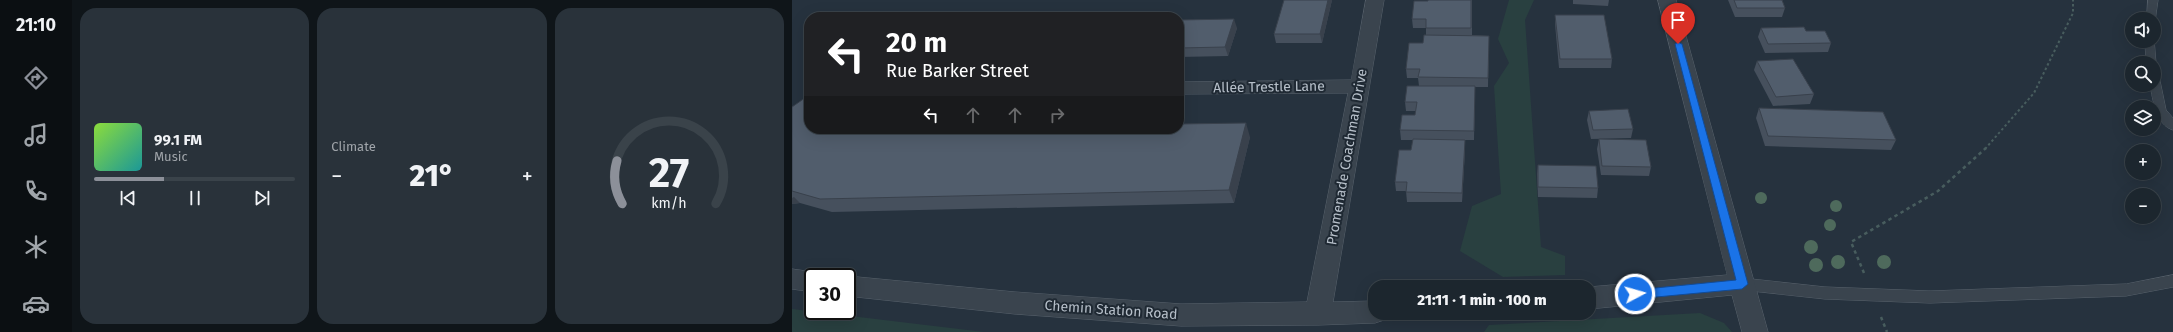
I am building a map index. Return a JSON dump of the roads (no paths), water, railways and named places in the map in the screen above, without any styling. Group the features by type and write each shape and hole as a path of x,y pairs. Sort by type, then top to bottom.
{"street":[{"name":"Promenade Coachman Drive","path":"1318,314 1375,0"},
{"path":"1667,0 1755,332"},
{"name":"Allée Trestle Lane","path":"1184,88 1360,86"},
{"path":"792,280 804,281"},
{"path":"1596,297 1742,284"},
{"name":"Chemin Station Road","path":"856,287 1016,303 1181,315 1368,312"}],"lane":[{"path":"2152,12 2153,0"},
{"path":"2157,92 2161,111 2173,126"},
{"path":"1742,284 1825,293 1930,297 2126,290 2173,281"}]}
